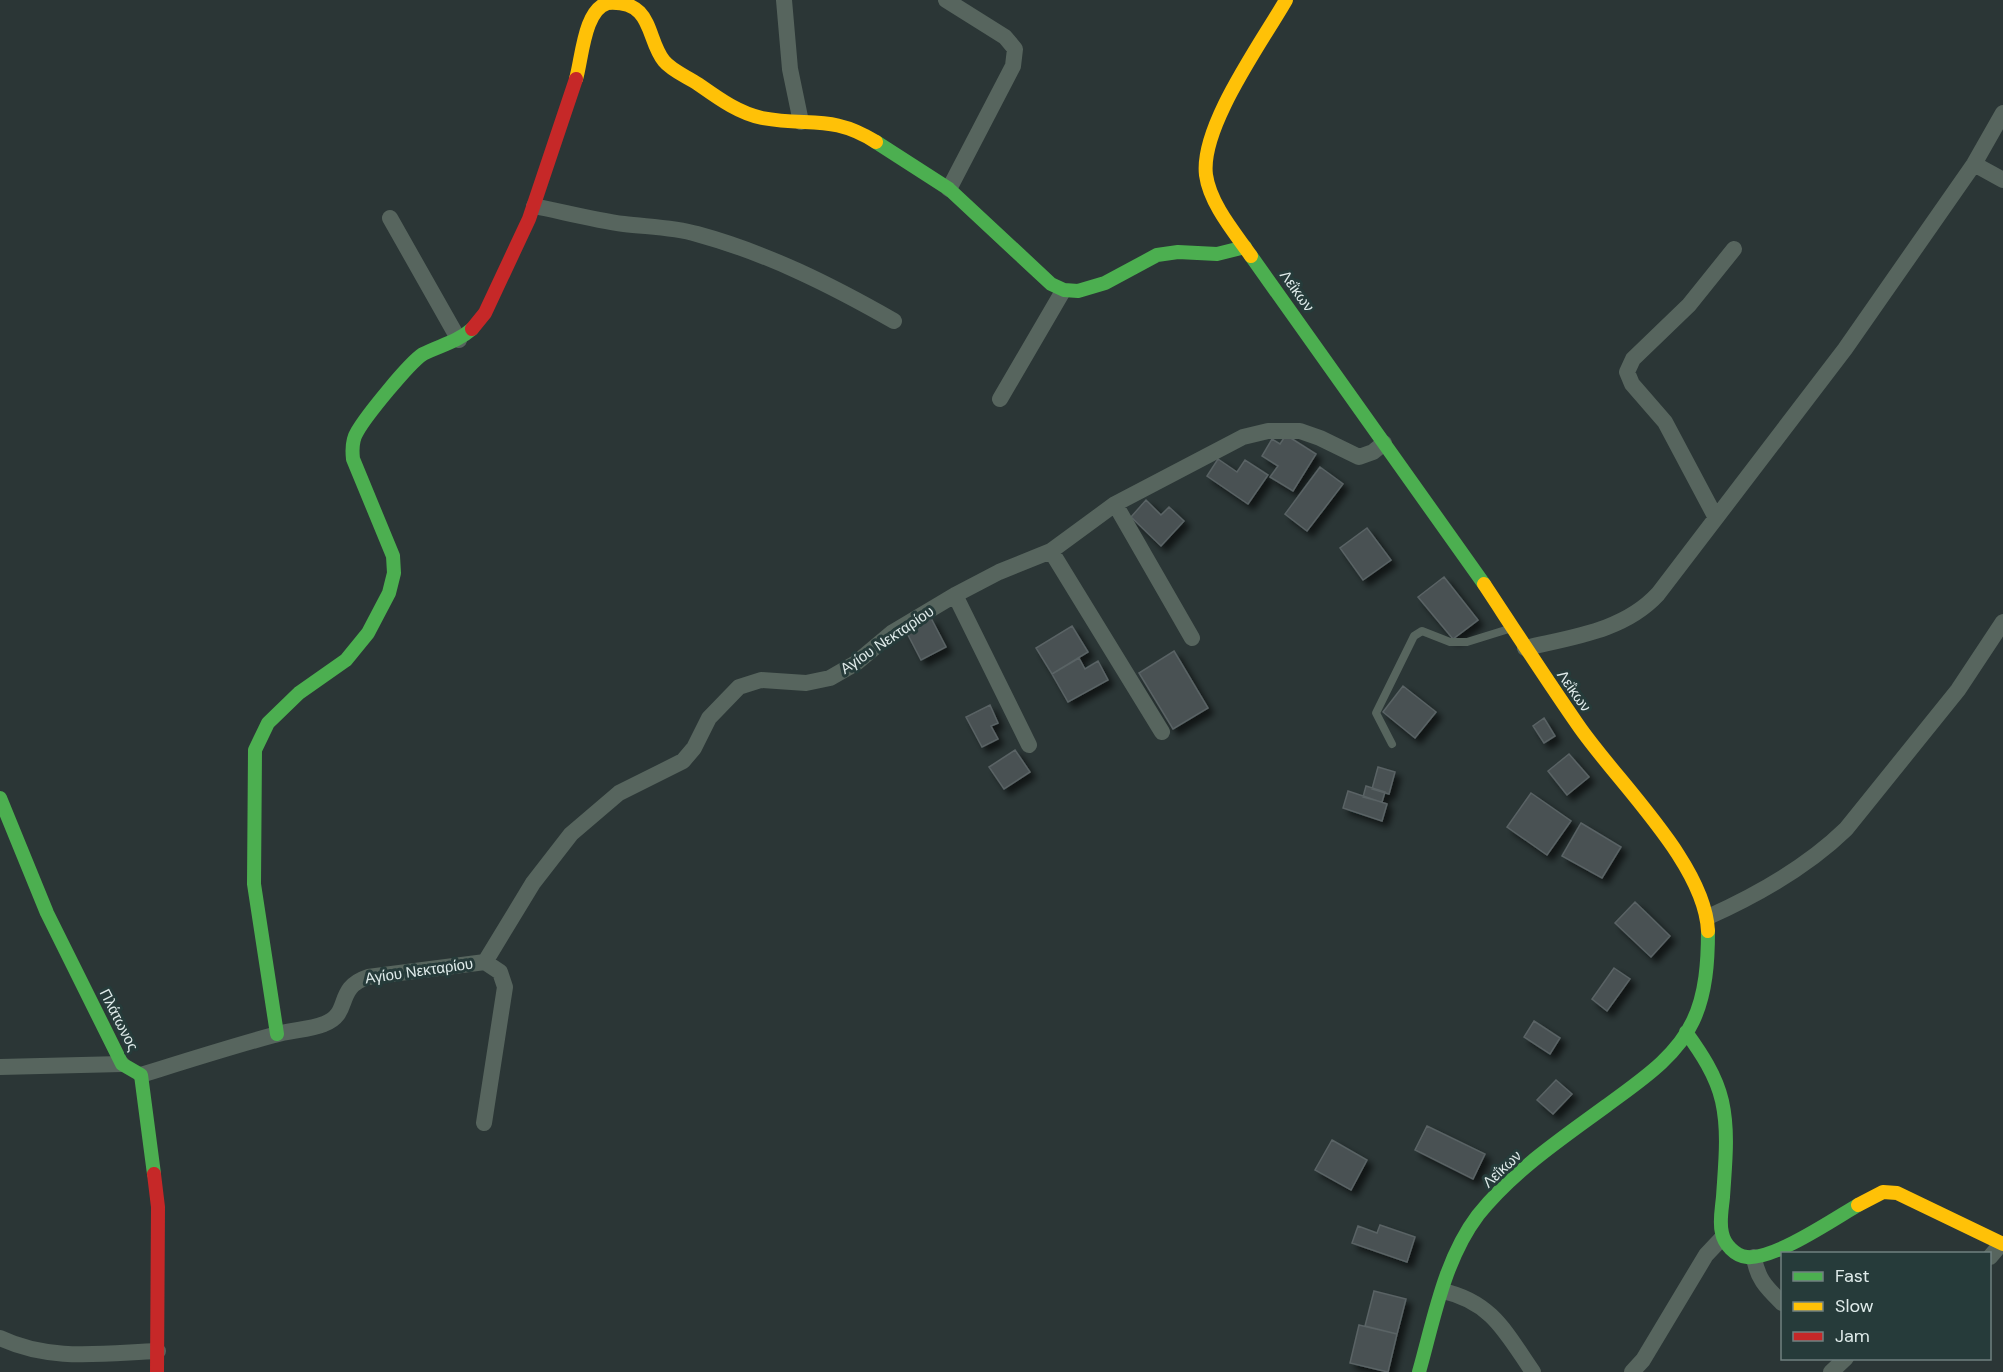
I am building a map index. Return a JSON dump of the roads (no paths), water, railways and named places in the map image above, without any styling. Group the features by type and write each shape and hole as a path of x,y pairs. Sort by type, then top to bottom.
{"street":[{"path":"784,0 790,69 801,122"},
{"path":"946,0 1005,37 1015,49 1013,66 949,189"},
{"name":"Λεΐκων","path":"1286,0 1220,117 1206,157 1206,173 1213,194 1245,247 1467,559 1579,727 1688,868 1700,890 1708,917 1708,947 1700,1004 1686,1032 1653,1071 1549,1149 1479,1215 1457,1249 1419,1372"},
{"path":"277,1034 254,884 255,750 268,723 299,693 346,660 368,633 389,593 394,573 393,556 353,459 352,447 356,433 409,367 422,355 459,340 485,313 534,206 583,62 590,22 597,9 606,3 620,2 645,12 651,21 658,54 666,63 735,109 762,118 840,124 857,130 949,189 981,216 1051,284 1063,291 1076,293 1089,289 1158,255 1178,252 1216,254 1245,247"},
{"path":"1525,648 1597,630 1638,612 1664,588 1845,349 1974,164 2003,113"},
{"path":"1974,164 2003,180"},
{"path":"534,206 625,224 663,227 696,234 752,252 829,283 894,321"},
{"path":"390,218 459,340"},
{"path":"1716,518 1665,422 1632,384 1627,372 1633,359 1689,305 1734,249"},
{"path":"1000,399 1063,291"},
{"name":"Αγίου Νεκταρίου","path":"141,1075 277,1034 324,1024 335,1018 343,1006 346,990 355,981 368,977 485,962 533,883 571,834 619,793 683,761 694,748 709,718 739,687 761,680 806,684 830,678 856,663 893,632 955,594 999,572 1051,551 1115,504 1255,434 1276,430 1300,431 1359,457 1373,452 1384,443"},
{"path":"1115,504 1192,638"},
{"path":"1051,551 1162,732"},
{"path":"955,594 1029,745"},
{"path":"1708,917 1795,869 1840,834 1958,690 2003,622"},
{"name":"Πλάτωνος","path":"0,798 47,913 122,1064 141,1075"},
{"path":"484,1123 505,987 500,972 485,962"},
{"path":"1632,1372 1643,1360 1706,1255 1722,1238 1724,1110 1710,1070 1686,1032"},
{"path":"0,1067 122,1064"},
{"path":"141,1075 158,1207 158,1372"},
{"path":"1722,1238 1736,1252 1754,1257 1780,1247 1883,1192 1897,1193 1912,1199 2002,1244 1991,1255"},
{"path":"1754,1257 1757,1274 1781,1302"},
{"path":"1443,1291 1473,1300 1487,1310 1499,1322 1533,1372"},
{"path":"0,1338 41,1353 58,1355 158,1351"}],"lane":[{"path":"1392,744 1376,713 1414,636 1422,631 1450,642 1467,642 1513,628"}]}
